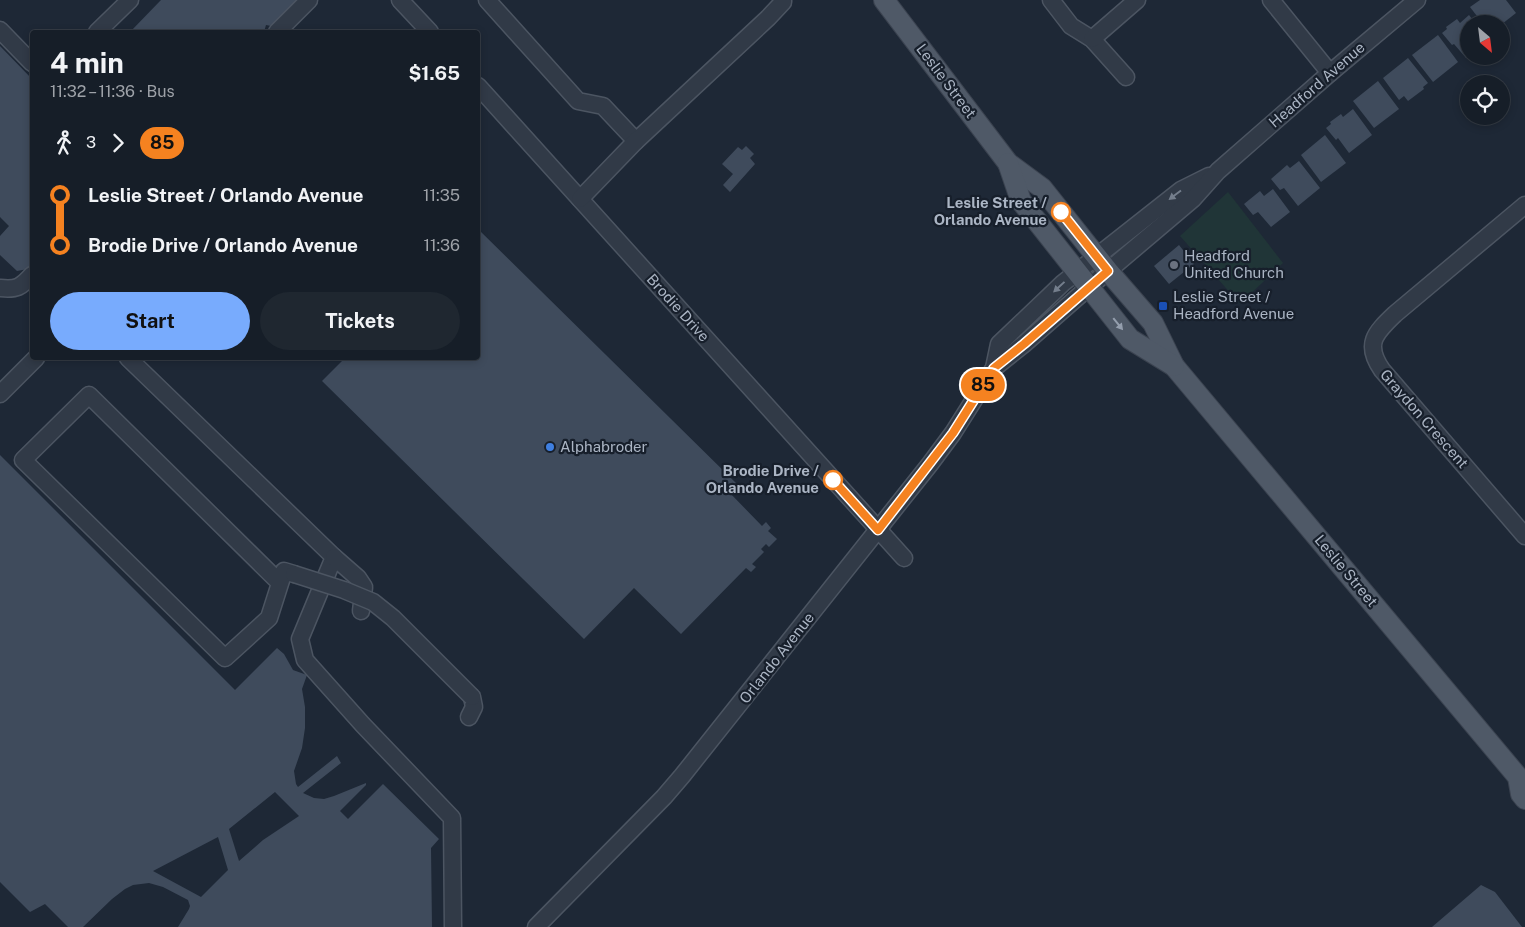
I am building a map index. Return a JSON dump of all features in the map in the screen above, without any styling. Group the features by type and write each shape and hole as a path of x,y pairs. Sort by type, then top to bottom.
{"main road":[{"name":"Leslie Street","path":"884,0 1008,163 1042,188 1152,323 1174,366 1522,778 1521,794 1525,799"},
{"name":"Leslie Street","path":"1008,163 1021,201 1130,339 1174,366"}],"street":[{"path":"99,30 130,0"},
{"path":"279,30 309,0"},
{"path":"400,0 428,30"},
{"path":"487,0 578,101 603,106 636,142"},
{"path":"580,199 636,142 768,18 783,0"},
{"path":"1051,0 1071,26 1092,39 1126,77"},
{"path":"1092,39 1137,0"},
{"path":"1271,0 1330,74"},
{"name":"Headford Avenue","path":"1102,263 1193,199 1218,171 1417,0"},
{"path":"0,30 30,61"},
{"name":"Brodie Drive","path":"480,88 904,558"},
{"name":"Graydon Crescent","path":"1522,527 1382,370 1373,358 1372,342 1380,329 1395,314 1525,205"},
{"name":"Orlando Avenue","path":"536,927 676,784 878,530 947,440 994,368 999,344 1102,263"},
{"path":"0,288 12,290 22,285 30,277"},
{"path":"0,394 34,360"},
{"path":"130,360 358,578 364,587 361,611"},
{"path":"287,579 269,618 225,658 23,460 89,395 287,579 373,602 393,618 472,697 474,706 469,717"},
{"path":"334,557 300,639 305,660 363,725 452,818 453,927"},
{"path":"327,572 364,587"}],"green space":[{"path":"1228,192 1283,263 1240,304 1180,236"}],"building":[{"path":"161,0 303,0 276,27 266,25 265,30 132,30"},
{"path":"1480,0 1506,0 1516,13 1510,18 1510,15 1476,15 1470,7"},
{"path":"1457,19 1460,23 1460,51 1442,33 1447,29 1446,27"},
{"path":"1438,35 1458,62 1433,82 1412,55"},
{"path":"0,46 30,77 30,266 28,269 17,271 0,255 0,236 9,226 0,217"},
{"path":"1408,58 1428,83 1423,87 1424,89 1408,101 1404,96 1399,100 1383,78"},
{"path":"1378,81 1399,109 1374,128 1353,101"},
{"path":"1353,109 1372,135 1349,153 1338,138 1336,140 1326,128 1331,124 1330,122 1341,114 1343,117"},
{"path":"1325,135 1346,163 1321,182 1301,155"},
{"path":"746,146 754,154 750,158 755,164 730,192 723,185 733,174 722,164 738,147 742,150"},
{"path":"1299,161 1320,188 1298,206 1284,188 1280,190 1271,179 1287,165 1290,168"},
{"path":"1273,189 1290,212 1271,227 1258,212 1253,215 1244,204 1260,191 1264,196"},
{"path":"480,231 736,483 728,491 762,526 766,522 771,528 768,531 777,539 769,547 766,544 761,549 764,552 752,564 756,567 751,572 746,568 681,634 634,588 584,639 322,381 343,360 480,360"},
{"name":"Headford United Church","path":"1179,245 1194,264 1169,284 1154,266"},
{"path":"0,455 235,690 277,648 284,654 293,670 307,675 302,689 305,707 305,728 302,748 294,771 296,784 298,787 337,756 341,763 303,793 314,798 324,799 366,783 340,811 348,819 383,784 439,839 431,848 432,927 178,927 189,909 188,900 163,887 149,883 133,885 125,889 83,927 68,927 45,904 30,912 0,882","holes":["275,792 299,816 263,840 239,861 229,829","218,837 228,870 201,897 153,871"]},
{"path":"1481,885 1495,892 1522,927 1432,927"}],"bus line":[{"name":"85","path":"833,480 878,530 953,433 994,368 1108,271 1061,212"}],"place":[{"name":"Leslie Street / Orlando Avenue","path":"1061,212"},
{"name":"Headford United Church","path":"1174,265"},
{"name":"Leslie Street / Headford Avenue","path":"1163,306"},
{"name":"Alphabroder","path":"550,447"},
{"name":"Brodie Drive / Orlando Avenue","path":"833,480"}]}
